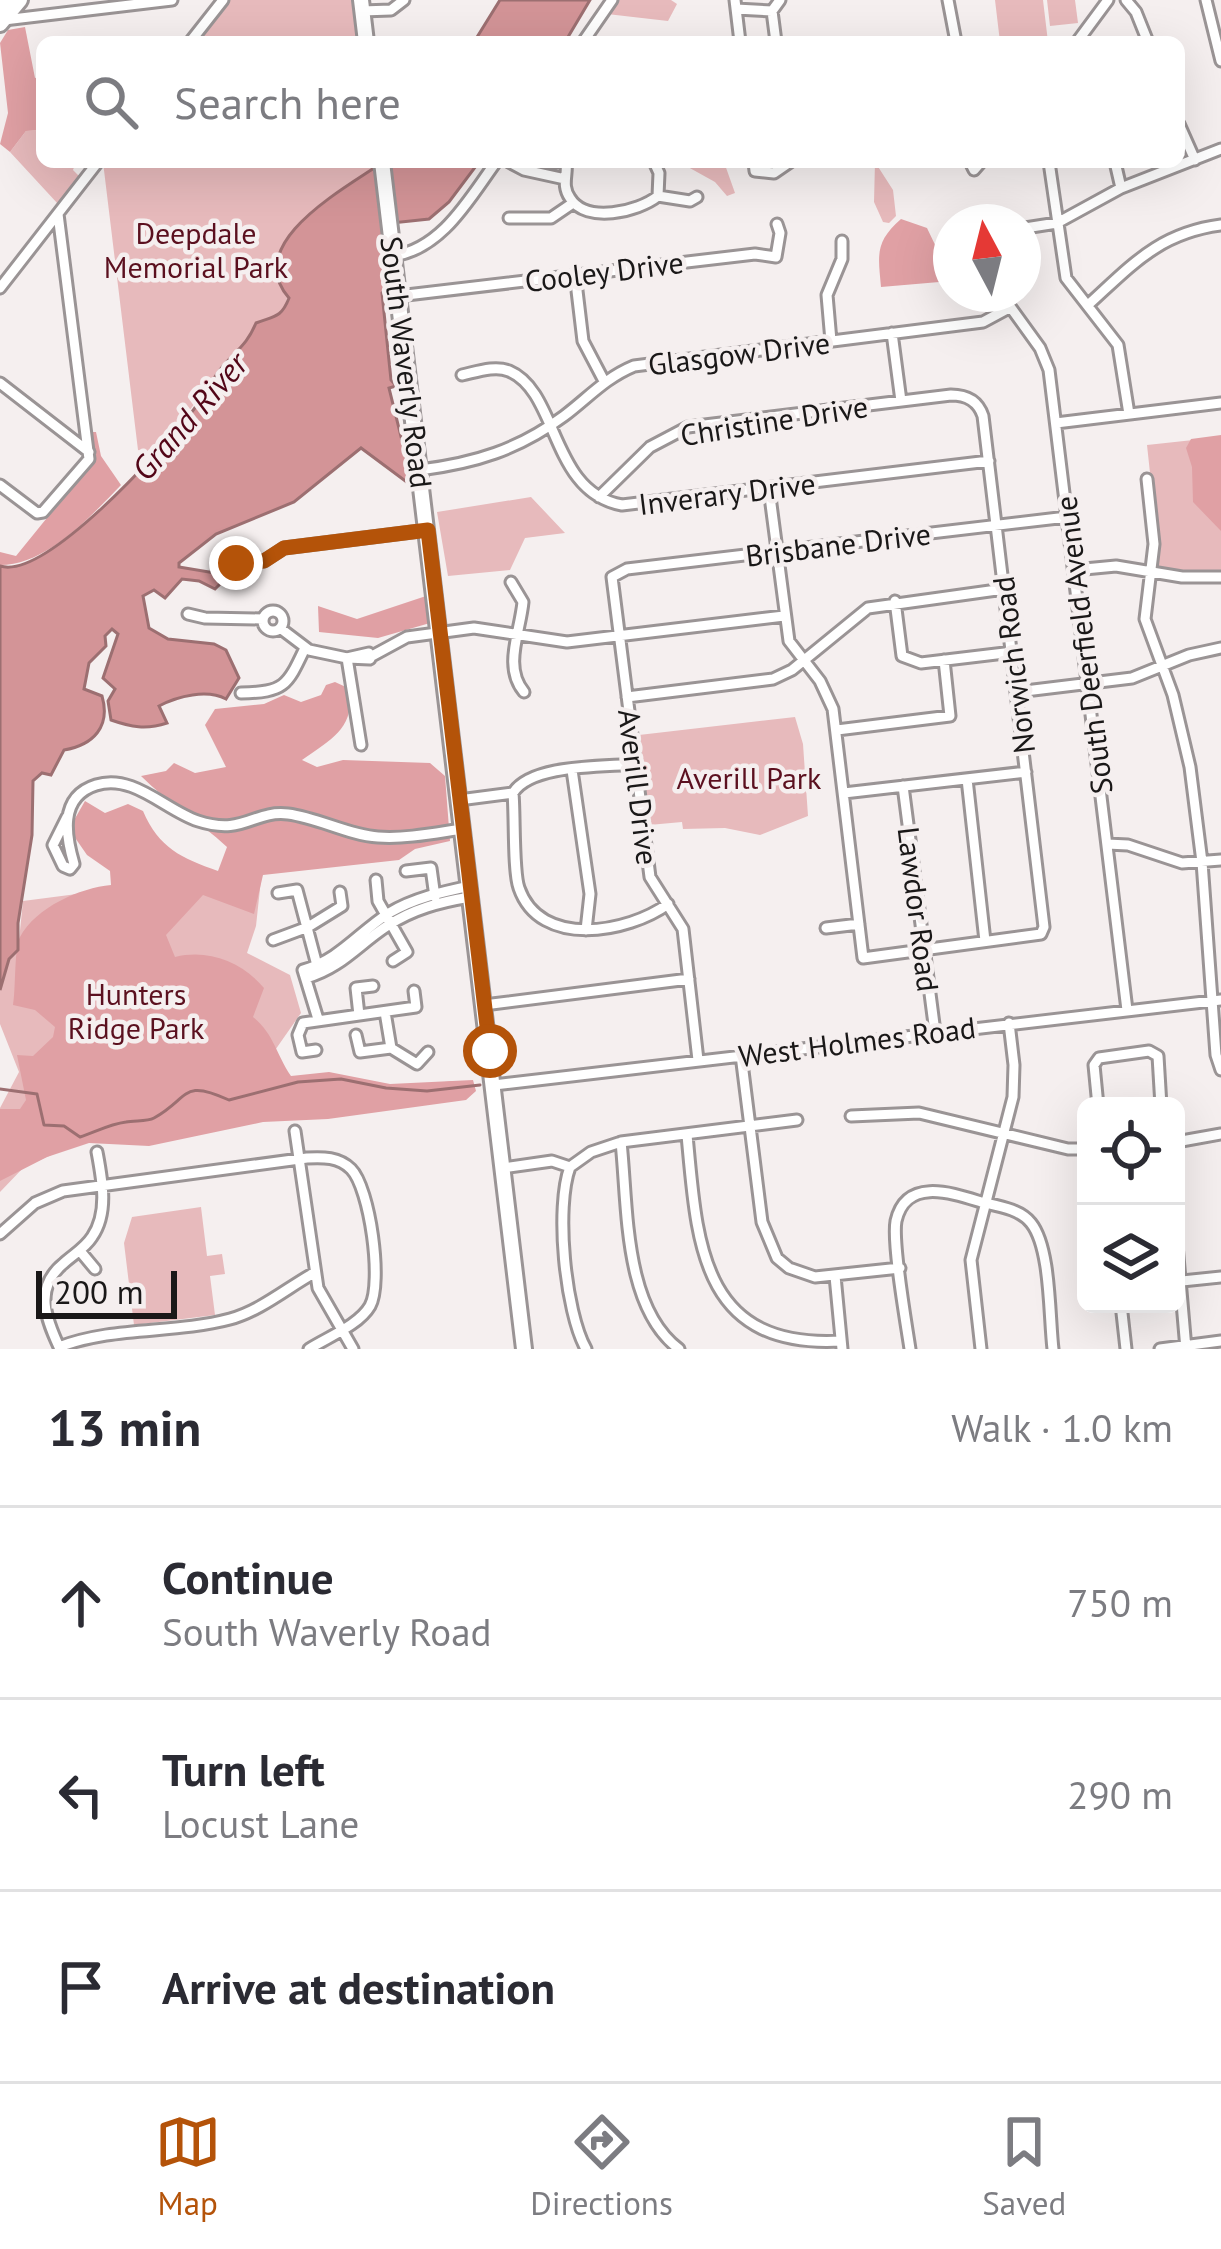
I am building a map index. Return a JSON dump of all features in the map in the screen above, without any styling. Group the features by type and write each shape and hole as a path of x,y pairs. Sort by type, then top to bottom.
{"main road":[{"path":"1,14 20,0"},
{"path":"362,5 365,36"},
{"name":"South Waverly Road","path":"383,168 524,1349"}],"street":[{"path":"1,14 172,0"},
{"path":"195,36 223,0"},
{"path":"362,5 391,10 404,0"},
{"path":"587,36 612,0"},
{"path":"765,0 772,11 775,36"},
{"path":"772,11 780,0"},
{"path":"948,0 955,36"},
{"path":"1081,36 1108,0"},
{"path":"1126,0 1146,36"},
{"path":"1205,0 1221,61"},
{"path":"739,36 735,4 772,11"},
{"path":"1185,138 1195,160"},
{"path":"1185,164 1221,148"},
{"path":"0,288 93,168"},
{"path":"393,249 423,248 491,168"},
{"path":"529,168 565,179"},
{"path":"566,168 573,203 597,213 642,207 658,196 690,201 697,197"},
{"path":"657,168 658,196"},
{"path":"754,168 774,173 782,168"},
{"path":"1050,168 1066,278 1118,345 1129,414"},
{"path":"1116,168 1121,188"},
{"path":"1041,226 1057,224 1121,188 1174,168"},
{"path":"509,218 550,218 573,203"},
{"path":"0,485 37,513 43,512 88,459 58,214"},
{"name":"Cooley Drive","path":"398,296 755,254 776,257 778,224"},
{"path":"1088,305 1162,241 1185,231 1221,225"},
{"path":"831,341 827,295 842,259 842,241"},
{"path":"574,274 583,341 604,381"},
{"name":"Glasgow Drive","path":"421,470 482,461 549,426 604,381 645,363 983,322 1002,312"},
{"name":"South Deerfield Avenue","path":"1012,312 1044,355 1056,423 1127,1010"},
{"path":"892,333 901,401"},
{"name":"Inverary Drive","path":"462,375 508,370 524,383 579,480 599,497 630,506 989,460"},
{"path":"0,383 88,452"},
{"name":"Christine Drive","path":"599,497 650,447 682,429 956,395 971,400"},
{"name":"Norwich Road","path":"971,400 983,416 998,524 1043,927 1041,934 985,940"},
{"path":"1056,423 1221,403"},
{"path":"1147,479 1154,544 1145,619 1173,695 1190,767 1221,1070"},
{"path":"769,489 784,616 793,650 827,694 837,730 863,958 985,940 967,779"},
{"name":"Brisbane Drive","path":"612,577 627,569 1067,517"},
{"path":"245,562 264,561 284,548 428,530"},
{"path":"1074,571 1115,566 1194,578 1221,577"},
{"name":"Averill Drive","path":"612,577 650,877 682,929 698,1060"},
{"path":"512,582 523,602 513,667 524,692"},
{"path":"627,698 773,679 868,608 1004,589"},
{"path":"895,601 902,656 920,663 1013,652"},
{"path":"213,604 213,619"},
{"path":"188,614 263,619 270,612 278,613 280,628 305,648 347,658 366,657 407,637 484,627 559,642 784,616"},
{"path":"242,693 272,691 288,683 305,648"},
{"path":"1017,692 1132,678 1221,648"},
{"path":"347,658 361,745"},
{"path":"837,730 950,716 953,710 944,660"},
{"path":"459,800 513,793 534,775 636,764"},
{"path":"572,770 590,894 586,930"},
{"path":"844,793 1026,772"},
{"path":"67,817 65,835 74,864 70,869 63,866 53,845 67,817 88,788 114,782 188,817 219,826 237,827 267,815 286,814 377,837 462,829"},
{"name":"Lawdor Road","path":"903,787 935,1032"},
{"path":"513,793 520,891 547,921 586,930 654,914 668,904"},
{"path":"1107,844 1127,844 1182,863 1221,860"},
{"path":"406,872 431,868 435,898"},
{"path":"376,880 378,901 407,952 393,961"},
{"path":"278,893 297,890 318,970"},
{"path":"273,940 308,927 342,906 340,892"},
{"path":"318,1019 305,974 346,961 390,918 435,898 471,892"},
{"path":"826,928 859,924"},
{"path":"484,1005 689,980"},
{"path":"359,1015 356,988 374,986"},
{"path":"316,1050 302,1052 298,1035 303,1023 416,1007 414,991"},
{"name":"West Holmes Road","path":"494,1084 1216,1001"},
{"path":"385,1012 391,1048"},
{"path":"981,1349 971,1260 1014,1076 1009,1024"},
{"path":"356,1035 360,1052 391,1048 417,1064 428,1052"},
{"path":"1098,1097 1096,1061 1149,1052 1158,1056 1160,1097"},
{"path":"740,1055 762,1222 770,1248 784,1265 800,1273 835,1276 900,1268"},
{"path":"851,1116 920,1113 1077,1149"},
{"path":"586,1349 573,1316 561,1216 570,1167 591,1152 621,1142 797,1120"},
{"path":"295,1131 314,1273 322,1301 353,1349"},
{"path":"1185,1140 1221,1134"},
{"path":"687,1136 695,1223 710,1276 735,1310 785,1344 841,1345 835,1276"},
{"path":"621,1142 637,1285 654,1323 679,1349"},
{"path":"97,1152 102,1185 98,1225 46,1286 44,1314 60,1348 103,1335 246,1314 314,1273"},
{"path":"0,1234 35,1203 63,1191 300,1159 327,1158 346,1164 362,1183 376,1292 368,1311 309,1349"},
{"path":"503,1168 552,1161 570,1167"},
{"path":"910,1349 896,1225 903,1206 916,1194 934,1189 1023,1215 1042,1243 1053,1349"},
{"path":"80,1251 95,1269"},
{"path":"1185,1281 1221,1277"},
{"path":"1122,1313 1126,1349"},
{"path":"1184,1313 1186,1347"},
{"path":"1160,1349 1221,1341"}],"green space":[{"path":"228,0 356,0 359,36 200,36"},
{"path":"617,0 677,4 668,21 607,14"},
{"path":"995,0 1043,0 1047,36 999,36"},
{"path":"1047,0 1075,0 1078,23 1050,26"},
{"path":"25,27 36,78 36,130 26,131 10,152 0,144 8,113 0,43 8,30"},
{"path":"36,130 36,168 74,168 79,176 58,204 10,152 26,131"},
{"name":"Deepdale Memorial Park","path":"104,168 373,168 306,217 284,311 252,329 253,336 155,455 138,450"},
{"path":"690,168 726,168 735,193 727,196 715,182"},
{"path":"875,168 879,168 893,190 896,216 883,222 874,202"},
{"path":"901,219 927,228 933,241 933,283 881,287 880,249"},
{"path":"79,432 96,432 101,456 121,485 51,548 0,565 0,552 16,556 85,471"},
{"path":"1221,435 1221,531 1193,502 1186,448 1191,439"},
{"path":"1221,437 1221,573 1199,575 1156,567 1147,445"},
{"path":"531,497 565,533 525,538 510,570 448,576 437,512"},
{"path":"426,596 430,623 378,638 319,632 318,606 357,619"},
{"path":"335,682 348,688 345,723 302,760 317,767 343,760 430,763 445,776 450,841 415,849 399,860 263,875 254,914 203,895 166,935 175,957 223,959 264,988 253,1017 291,1076 329,1072 390,1084 473,1080 476,1091 466,1100 328,1119 263,1122 149,1146 89,1143 47,1157 0,1181 0,1109 20,1109 26,1100 17,1055 33,1056 53,1037 55,1027 35,1010 13,1005 20,937 60,901 111,885 110,871 87,855 69,829 85,801 105,813 128,804 143,811 156,834 173,850 218,871 227,847 141,776 166,771 174,763 195,773 226,767 205,725 215,709 264,704 284,695 301,702 321,695 326,685"},
{"name":"Averill Park","path":"795,717 803,744 808,816 760,835 725,828 683,829 682,822 649,825 639,735"},
{"name":"Hunters Ridge Park","path":"262,870 256,926 247,953 290,975 301,1013 271,1056 277,1104 452,1081 453,1095 79,1143 24,1167 0,1192 0,1108 19,1072 0,1024 0,991 10,959 18,950 23,901"},
{"path":"201,1207 207,1256 222,1254 225,1274 210,1276 215,1315 134,1325 124,1243 132,1217"}],"water":[{"path":"500,0 590,0 569,36 478,36"},
{"name":"Grand River","path":"374,168 474,168 449,202 429,219 382,224 389,285 382,293 391,380 396,386 389,388 412,481 408,483 361,448 294,502 216,534 179,563 179,567 221,574 215,589 182,579 165,598 154,590 143,596 149,628 168,639 214,644 226,650 239,678 226,699 201,694 167,702 159,706 167,723 159,725 139,727 111,720 108,701 115,689 103,678 118,634 112,629 105,636 106,646 89,663 84,689 102,696 102,725 91,739 64,750 51,775 42,773 33,781 32,835 18,950 9,959 0,990 0,566 20,565 73,533 156,454 256,323 283,310 289,298 278,277 278,257 288,238 324,202"}],"waterway":[{"path":"0,1089 37,1094 44,1125 64,1126 80,1137 120,1123 151,1119 194,1091 229,1100 298,1082 341,1079 427,1091 480,1085"}],"route":[{"path":"236,563 241,567 245,562 264,561 284,548 428,530 490,1051"}]}
